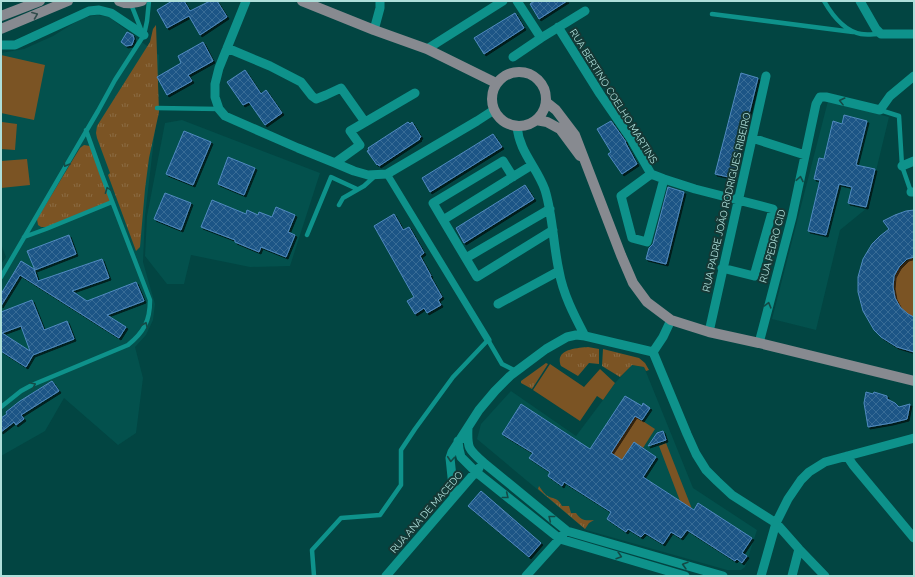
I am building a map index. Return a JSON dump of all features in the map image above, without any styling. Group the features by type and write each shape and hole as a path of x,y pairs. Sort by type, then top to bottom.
{"main road":[{"path":"1,16 40,1"},
{"path":"1,29 68,1"},
{"path":"119,1 131,4 142,1"},
{"path":"302,1 374,30 427,49 496,83"},
{"path":"519,71 528,73 542,84 546,102 543,112 536,120 527,125 517,126 508,124 499,118 494,110 492,92 496,83 502,77 519,71"},
{"path":"546,102 556,110 575,135 633,283 647,302 671,320 709,332 914,380"},
{"path":"536,120 547,122 560,129 585,162"}],"street":[{"path":"246,1 219,68 215,84 215,97 219,110 225,116 298,148 354,171 368,175 387,174 494,110"},
{"path":"374,30 380,8 380,1"},
{"path":"427,49 503,1"},
{"path":"517,1 541,38"},
{"path":"860,1 876,29 881,34 914,34"},
{"path":"1,45 15,45 89,11 99,10 111,13 144,35"},
{"path":"558,27 585,11"},
{"name":"RUA BERTINO COELHO MARTINS","path":"513,57 558,27 600,94 631,139 651,174 695,189 773,209 754,276 722,268"},
{"path":"227,48 270,66 301,82 316,99 341,88 364,122"},
{"name":"RUA PADRE JOÃO RODRIGUES RIBEIRO","path":"709,332 722,268 766,76"},
{"path":"880,110 890,96 914,76"},
{"path":"335,162 360,144 350,131 415,93"},
{"name":"RUA PEDRO CID","path":"759,343 792,217 816,104 820,97 826,97 880,110"},
{"path":"517,126 520,143 544,187 550,208 559,271 570,308 585,336"},
{"path":"752,138 805,155"},
{"path":"513,177 503,161 433,204 477,276 553,230"},
{"path":"902,166 914,161"},
{"path":"443,220 532,165"},
{"path":"387,174 488,340"},
{"path":"651,174 621,196 632,238 647,242 664,179"},
{"path":"466,258 550,208"},
{"path":"498,304 559,271"},
{"path":"653,352 663,337 671,320"},
{"path":"454,496 450,458 458,441 479,410 495,391 516,371 546,349 567,337 576,335 653,352"},
{"path":"653,352 701,464 732,495 776,523 824,576"},
{"path":"468,427 468,439 471,451 567,531 723,576"},
{"path":"761,576 776,523 788,499 801,480 809,472 825,462 914,438"},
{"path":"458,441 461,456 476,472 560,539 685,576"},
{"path":"847,456 914,538"},
{"name":"RUA ANA DE MACEDO","path":"386,576 484,463"},
{"path":"526,576 567,531"},
{"path":"792,576 799,549"}],"lane":[{"path":"1,277 115,80 144,35 149,1"},
{"path":"824,1 829,10 842,25 853,32"},
{"path":"131,4 144,35"},
{"path":"712,14 862,34 881,34"},
{"path":"157,108 219,110"},
{"path":"880,110 900,116 902,166 912,192"},
{"path":"1,407 21,391 32,385 128,346 144,329 150,310 150,300 86,130"},
{"path":"339,205 343,198 364,186 376,174"},
{"path":"307,234 331,177 357,189"},
{"path":"24,237 112,202"},
{"path":"314,576 312,550 341,518 380,515 401,485 401,450 415,428 453,377 488,340 502,364 516,371"}],"shaded area":[{"path":"97,15 109,17 159,55 157,114 145,216 143,262 155,304 153,320 146,335 135,347 143,378 136,433 118,445 64,398 45,431 1,456 1,264 6,257 1,244 1,53 24,49 53,36 82,18"},
{"path":"828,101 889,117 867,208 840,230 816,330 772,319"},
{"path":"182,120 320,173 290,266 250,267 191,255 184,284 167,284 145,256 147,216 165,123"},
{"path":"632,365 644,367 693,488 757,530 745,567 741,570 727,570 586,530 477,439 481,424 511,391 576,436 615,383"}],"green space":[{"path":"156,25 159,112 149,158 140,247 136,251 108,175 110,173 96,133 97,126 150,42 153,29"},
{"path":"1,55 45,65 34,120 1,113"},
{"path":"2,122 17,124 15,150 1,149"},
{"path":"84,145 90,146 111,201 47,227 41,227 38,225 37,219 80,148"},
{"path":"27,159 30,185 1,188 1,161"},
{"path":"914,257 914,317 898,304 894,296 893,287 894,278 898,269 905,262"},
{"path":"588,347 599,349 599,364 589,363 578,376 561,366 561,356 568,350"},
{"path":"603,349 639,358 645,363 649,370 646,371 644,367 632,365 620,377 602,366"},
{"path":"546,363 548,364 532,389 521,383 521,381"},
{"path":"550,364 584,387 600,369 615,383 603,400 597,396 580,421 533,390"},
{"path":"635,416 655,429 643,448 634,442 622,460 611,453"},
{"path":"666,443 692,509 680,501 659,446"},
{"path":"539,486 546,495 557,499 562,506 569,506 571,513 576,513 583,520 594,520 589,523 585,529 538,489"}],"building":[{"path":"172,1 184,1 190,11 210,1 217,1 227,17 200,35 189,16 167,28 157,10"},
{"path":"534,1 567,1 539,19 530,4"},
{"path":"515,13 524,28 484,54 474,38"},
{"path":"127,32 133,35 134,39 132,45 126,46 121,42"},
{"path":"203,42 213,61 188,75 192,81 167,95 157,77 181,63 178,56"},
{"path":"245,70 261,94 266,90 282,113 265,125 249,102 243,105 227,82"},
{"path":"741,73 758,78 733,178 715,174"},
{"path":"844,115 867,121 856,165 875,169 866,207 848,203 852,187 839,184 826,235 808,231 820,180 814,179 819,158 824,159 833,121 842,124"},
{"path":"611,121 626,142 637,164 622,174 608,154 611,152 597,129"},
{"path":"408,122 410,124 412,122 421,137 419,138 420,139 379,166 378,164 377,165 367,151 369,150 368,148"},
{"path":"184,131 211,142 193,185 166,174"},
{"path":"493,134 502,147 430,192 422,178"},
{"path":"228,157 255,168 244,195 218,184"},
{"path":"525,185 534,199 464,243 456,228"},
{"path":"668,187 684,192 666,264 646,259 649,248 653,244"},
{"path":"165,193 191,203 181,230 154,219"},
{"path":"212,200 246,214 247,210 258,215 259,212 272,217 276,207 295,215 288,232 295,235 286,257 261,247 259,252 235,242 235,240 201,227"},
{"path":"914,210 914,257 907,259 899,267 894,276 893,287 895,298 900,307 914,317 914,352 897,347 881,337 874,330 863,311 858,292 858,277 863,259 872,244 889,229 883,221 906,211"},
{"path":"394,214 403,230 409,227 424,253 420,256 442,297 438,300 441,305 427,313 424,308 415,314 407,301 414,297 374,226"},
{"path":"69,235 76,254 35,270 27,251"},
{"path":"102,259 109,278 72,291 87,301 136,282 144,301 107,315 126,327 119,338 20,275 1,306 1,294 21,261 34,269 38,281"},
{"path":"32,300 44,330 67,321 74,339 33,355 26,367 1,351 1,312","holes":["21,326 30,351 2,333"]},
{"path":"52,381 59,391 21,415 24,419 16,425 14,422 1,432 1,418 7,414 6,412 20,401"},
{"path":"866,392 873,394 874,392 887,396 887,399 899,407 910,404 907,419 868,427 864,403"},
{"path":"625,396 642,406 643,403 650,408 642,420 635,416 611,453 622,460 634,442 656,457 643,477 694,510 698,503 752,538 742,553 747,556 742,563 737,559 735,561 687,530 681,538 671,532 663,544 645,533 641,537 628,529 626,532 607,519 611,512 564,482 562,486 548,476 550,472 529,458 533,453 502,434 521,404 590,449"},
{"path":"663,431 666,440 648,446 657,433"},
{"path":"481,491 541,543 529,557 468,506"}]}
